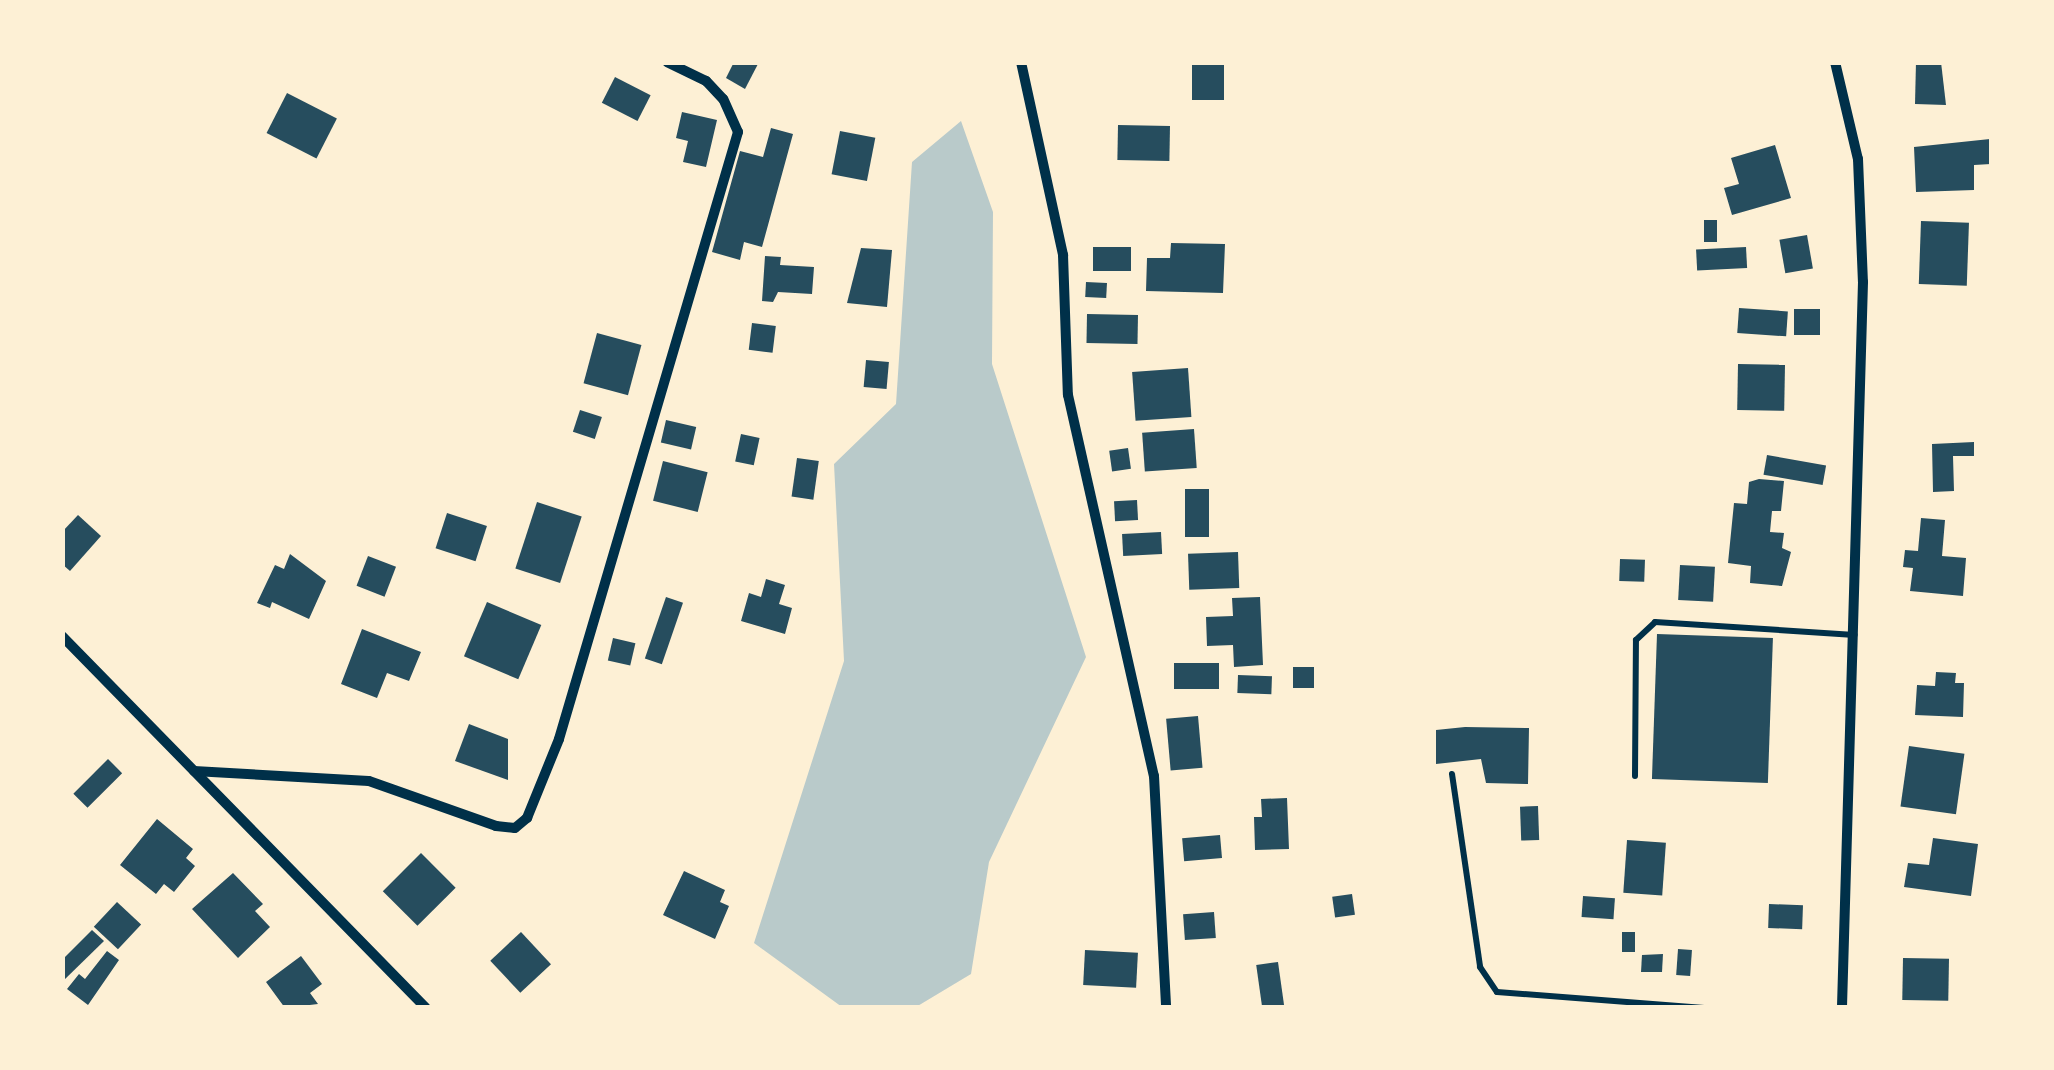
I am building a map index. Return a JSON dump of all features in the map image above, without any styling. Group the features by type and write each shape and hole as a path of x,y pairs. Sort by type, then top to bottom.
{"street":[{"path":"194,770 369,780 496,826 514,828 527,818 559,739 738,132 723,99 706,81 667,62"},
{"path":"1020,62 1064,255 1068,395 1154,776 1166,1008"},
{"path":"1835,62 1858,158 1864,282 1842,1008"},
{"path":"62,636 426,1008"}],"lane":[{"path":"1635,776 1636,640 1655,622 1856,635"},
{"path":"1452,774 1480,967 1496,992 1708,1008"}],"shaded area":[{"path":"961,121 993,212 992,364 1086,657 989,862 971,974 916,1007 842,1007 754,943 844,661 834,464 896,404 912,162"}],"building":[{"path":"734,62 759,62 745,89 726,78"},
{"path":"1192,62 1224,62 1224,100 1192,100"},
{"path":"1916,62 1941,62 1946,105 1915,104"},
{"path":"615,77 651,95 637,121 602,103"},
{"path":"287,93 337,118 316,159 267,133"},
{"path":"682,112 717,120 706,167 683,162 688,141 676,138"},
{"path":"1118,125 1170,126 1169,161 1117,160"},
{"path":"771,128 793,134 762,247 744,242 740,260 712,252 740,151 763,157"},
{"path":"840,131 875,138 867,181 832,174"},
{"path":"1990,139 1991,164 1974,165 1974,190 1916,192 1914,147"},
{"path":"1775,145 1791,198 1732,215 1724,188 1739,184 1731,158"},
{"path":"1704,220 1717,220 1717,242 1704,242"},
{"path":"1921,221 1969,223 1967,286 1919,284"},
{"path":"1807,235 1813,268 1785,273 1779,240"},
{"path":"1171,243 1225,244 1223,293 1146,291 1147,258 1170,258"},
{"path":"1093,247 1131,247 1131,271 1093,271"},
{"path":"1746,247 1747,268 1697,271 1696,250"},
{"path":"861,248 892,250 887,307 847,303"},
{"path":"765,256 781,257 780,265 814,267 812,294 778,292 773,302 762,301"},
{"path":"1086,282 1107,283 1106,298 1085,297"},
{"path":"1739,308 1788,311 1786,336 1737,333"},
{"path":"1794,309 1820,309 1820,335 1794,335"},
{"path":"1087,314 1138,315 1137,344 1086,343"},
{"path":"752,323 776,326 773,353 749,350"},
{"path":"597,333 641,345 628,395 584,383"},
{"path":"866,360 889,362 887,389 864,387"},
{"path":"1738,364 1785,365 1784,411 1737,410"},
{"path":"1188,368 1191,417 1136,421 1132,372"},
{"path":"580,410 602,417 595,439 573,432"},
{"path":"666,420 696,427 691,449 661,442"},
{"path":"1194,429 1197,468 1145,472 1142,433"},
{"path":"741,434 760,438 754,465 735,461"},
{"path":"1974,442 1974,456 1953,456 1954,491 1933,492 1932,444"},
{"path":"1128,448 1131,469 1112,471 1109,451"},
{"path":"1767,455 1826,465 1823,485 1764,475"},
{"path":"797,458 819,461 813,500 792,497"},
{"path":"663,461 708,472 698,512 653,501"},
{"path":"1784,481 1781,511 1772,511 1770,532 1784,533 1782,548 1791,552 1782,586 1750,583 1751,566 1728,563 1734,503 1747,504 1749,482"},
{"path":"1185,489 1209,489 1209,537 1185,537"},
{"path":"1137,500 1138,520 1115,521 1114,501"},
{"path":"537,502 582,517 560,583 515,569"},
{"path":"447,513 487,526 476,561 436,548"},
{"path":"78,515 101,536 70,571 62,564 62,532"},
{"path":"1921,518 1945,520 1942,556 1966,558 1963,596 1910,591 1913,568 1903,567 1905,550 1918,551"},
{"path":"1161,532 1162,554 1123,556 1122,534"},
{"path":"1238,552 1239,588 1189,590 1188,554"},
{"path":"290,554 326,581 309,619 272,602 270,608 257,603 275,565 284,569"},
{"path":"368,556 396,567 385,597 357,586"},
{"path":"1620,559 1645,560 1644,582 1619,581"},
{"path":"1680,565 1715,567 1713,602 1678,600"},
{"path":"766,579 785,585 779,604 792,608 785,634 741,621 749,593 761,597"},
{"path":"666,597 683,603 662,664 645,658"},
{"path":"1260,597 1263,665 1234,667 1233,645 1207,646 1206,617 1233,616 1232,598"},
{"path":"487,602 541,625 518,679 464,656"},
{"path":"362,629 421,652 409,681 387,673 377,698 341,684"},
{"path":"1657,634 1773,638 1768,783 1652,779"},
{"path":"613,638 635,643 630,666 608,660"},
{"path":"1174,663 1219,663 1219,689 1174,689"},
{"path":"1293,667 1314,667 1314,688 1293,688"},
{"path":"1936,672 1956,673 1955,683 1964,683 1963,717 1915,715 1917,685 1935,686"},
{"path":"1238,675 1272,676 1271,694 1237,693"},
{"path":"1198,716 1203,768 1171,771 1166,719"},
{"path":"469,724 508,739 508,780 455,761"},
{"path":"1529,728 1528,784 1486,783 1481,759 1436,764 1436,730"},
{"path":"1909,746 1964,754 1956,814 1901,806"},
{"path":"108,759 122,773 87,808 73,794"},
{"path":"1287,798 1289,849 1255,850 1254,817 1262,817 1261,799"},
{"path":"1538,806 1539,840 1521,841 1520,807"},
{"path":"157,819 193,849 186,858 195,866 174,892 164,884 156,894 120,865"},
{"path":"1220,835 1222,858 1184,861 1182,838"},
{"path":"1933,838 1978,844 1971,896 1904,887 1908,863 1929,865"},
{"path":"1627,840 1666,843 1662,896 1623,893"},
{"path":"421,853 456,888 417,926 383,891"},
{"path":"684,871 725,890 720,902 729,906 715,939 663,915"},
{"path":"233,873 263,904 255,911 270,927 238,958 192,909"},
{"path":"1352,894 1355,915 1335,918 1332,897"},
{"path":"1583,896 1615,898 1613,919 1582,917"},
{"path":"117,902 141,925 118,949 94,927"},
{"path":"1769,904 1803,905 1802,929 1768,928"},
{"path":"1214,912 1216,938 1185,940 1183,914"},
{"path":"92,930 104,941 62,982 62,960"},
{"path":"521,932 551,964 520,993 490,961"},
{"path":"1622,932 1635,932 1635,952 1622,952"},
{"path":"1678,949 1692,950 1690,976 1676,975"},
{"path":"1085,950 1138,953 1136,988 1083,985"},
{"path":"107,951 119,960 88,1005 67,989 79,974 85,979"},
{"path":"1663,954 1662,972 1641,972 1642,955"},
{"path":"301,956 322,984 310,993 318,1004 285,1008 266,982"},
{"path":"1903,958 1949,959 1948,1001 1902,1000"},
{"path":"1278,962 1284,1007 1262,1008 1256,965"}]}
